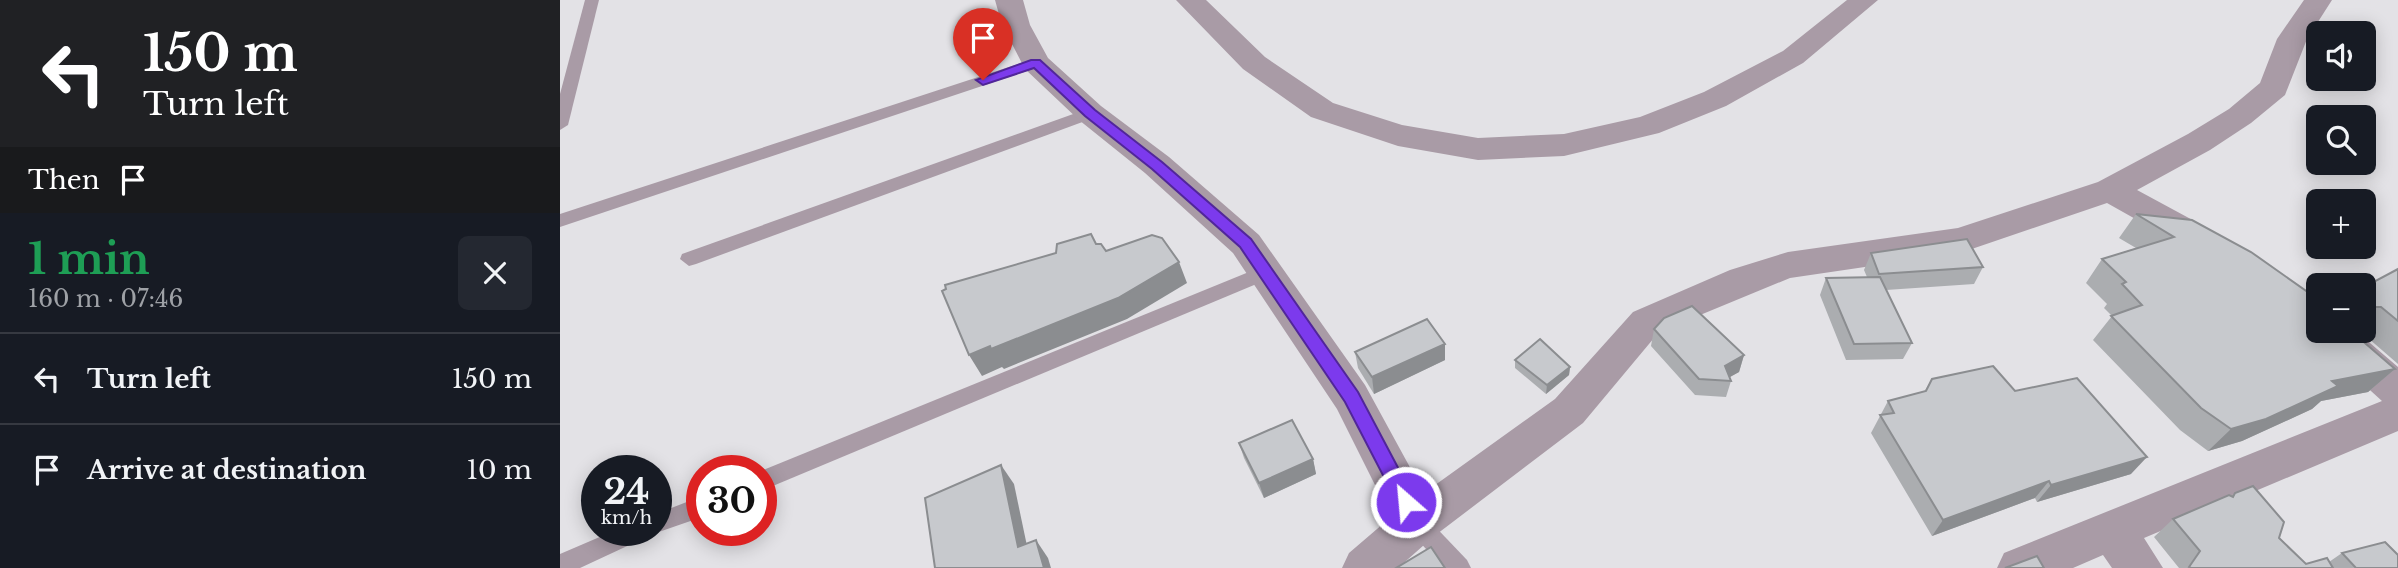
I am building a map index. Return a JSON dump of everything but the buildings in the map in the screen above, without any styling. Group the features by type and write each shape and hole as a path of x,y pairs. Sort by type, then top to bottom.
{"street":[{"path":"1009,0 1016,25 1036,63 1090,113 1157,165 1246,243 1352,397 1417,523"},
{"path":"1190,0 1254,63 1322,110 1398,135 1478,149 1564,145 1648,126 1715,99 1793,57 1864,0"},
{"path":"1365,568 1417,523 1569,411 1646,322 1743,279 1788,265 1872,255 1961,240 2110,190 2199,142 2240,116 2274,88 2292,39 2318,0"},
{"path":"2110,190 2228,255"},
{"path":"2345,343 2398,391"},
{"path":"2020,568 2398,413"},
{"path":"2111,531 2140,568"}],"lane":[{"path":"560,125 592,0"},
{"path":"560,221 1036,63"},
{"path":"689,259 1090,113"},
{"path":"777,474 1228,285 1266,272"},
{"path":"1417,523 1459,568"},
{"path":"560,565 605,546"}],"route":[{"path":"983,80 1036,63 1090,113 1157,165 1246,243 1352,397 1406,502"}]}
